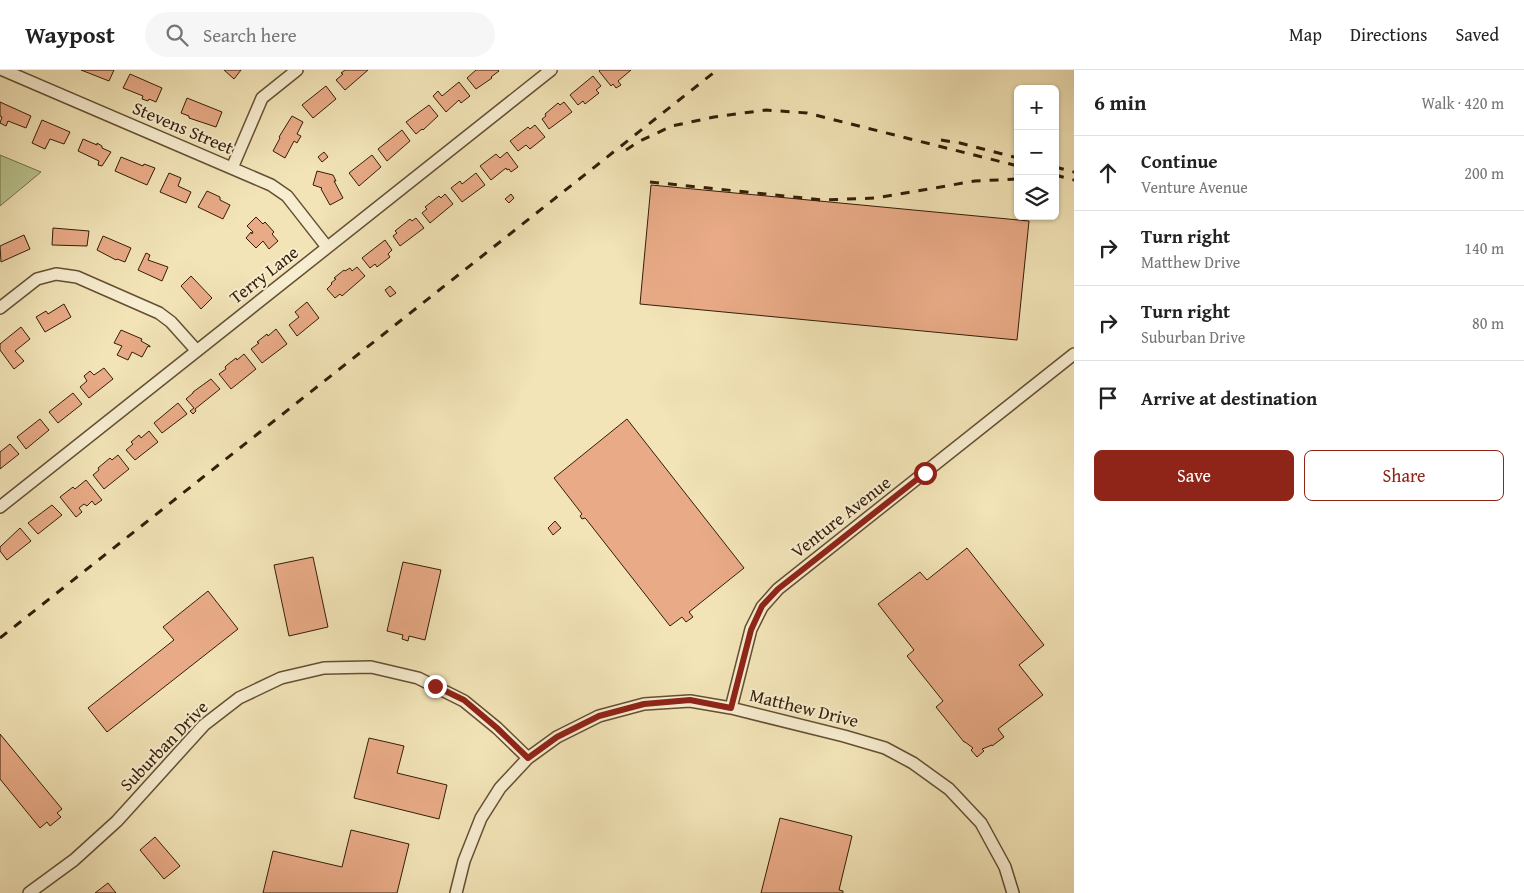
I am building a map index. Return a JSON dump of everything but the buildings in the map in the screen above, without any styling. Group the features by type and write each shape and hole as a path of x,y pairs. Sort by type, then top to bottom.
{"street":[{"name":"Stevens Street","path":"3,70 271,185 287,196 327,247"},
{"path":"232,168 262,98 297,70"},
{"name":"Terry Lane","path":"0,507 551,70"},
{"path":"0,308 37,279 56,274 77,277 159,313 171,322 197,351"},
{"name":"Venture Avenue","path":"731,708 751,630 762,606 778,589 1074,354"},
{"name":"Suburban Drive","path":"29,893 74,860 117,821 204,725 239,698 281,678 324,668 371,667 418,678 464,700 528,758"},
{"name":"Matthew Drive","path":"456,893 464,861 481,818 500,788 528,758 557,737 599,716 644,704 690,700 731,708 844,736 885,748 913,763 949,789 981,822 1005,867 1014,893"}],"green space":[{"path":"0,155 41,172 0,206"}],"railway":[{"path":"0,638 717,70"},
{"path":"626,150 638,142 672,126 714,117 766,110 807,113 1014,165"},
{"path":"941,140 1014,157"},
{"path":"1059,168 1074,172"},
{"path":"1059,176 1074,180"},
{"path":"650,182 823,200 876,198 975,181 1014,179"}],"route":[{"path":"435,686 464,700 528,758 557,737 599,716 644,704 690,700 731,708 751,630 762,606 778,589 925,473"}]}
